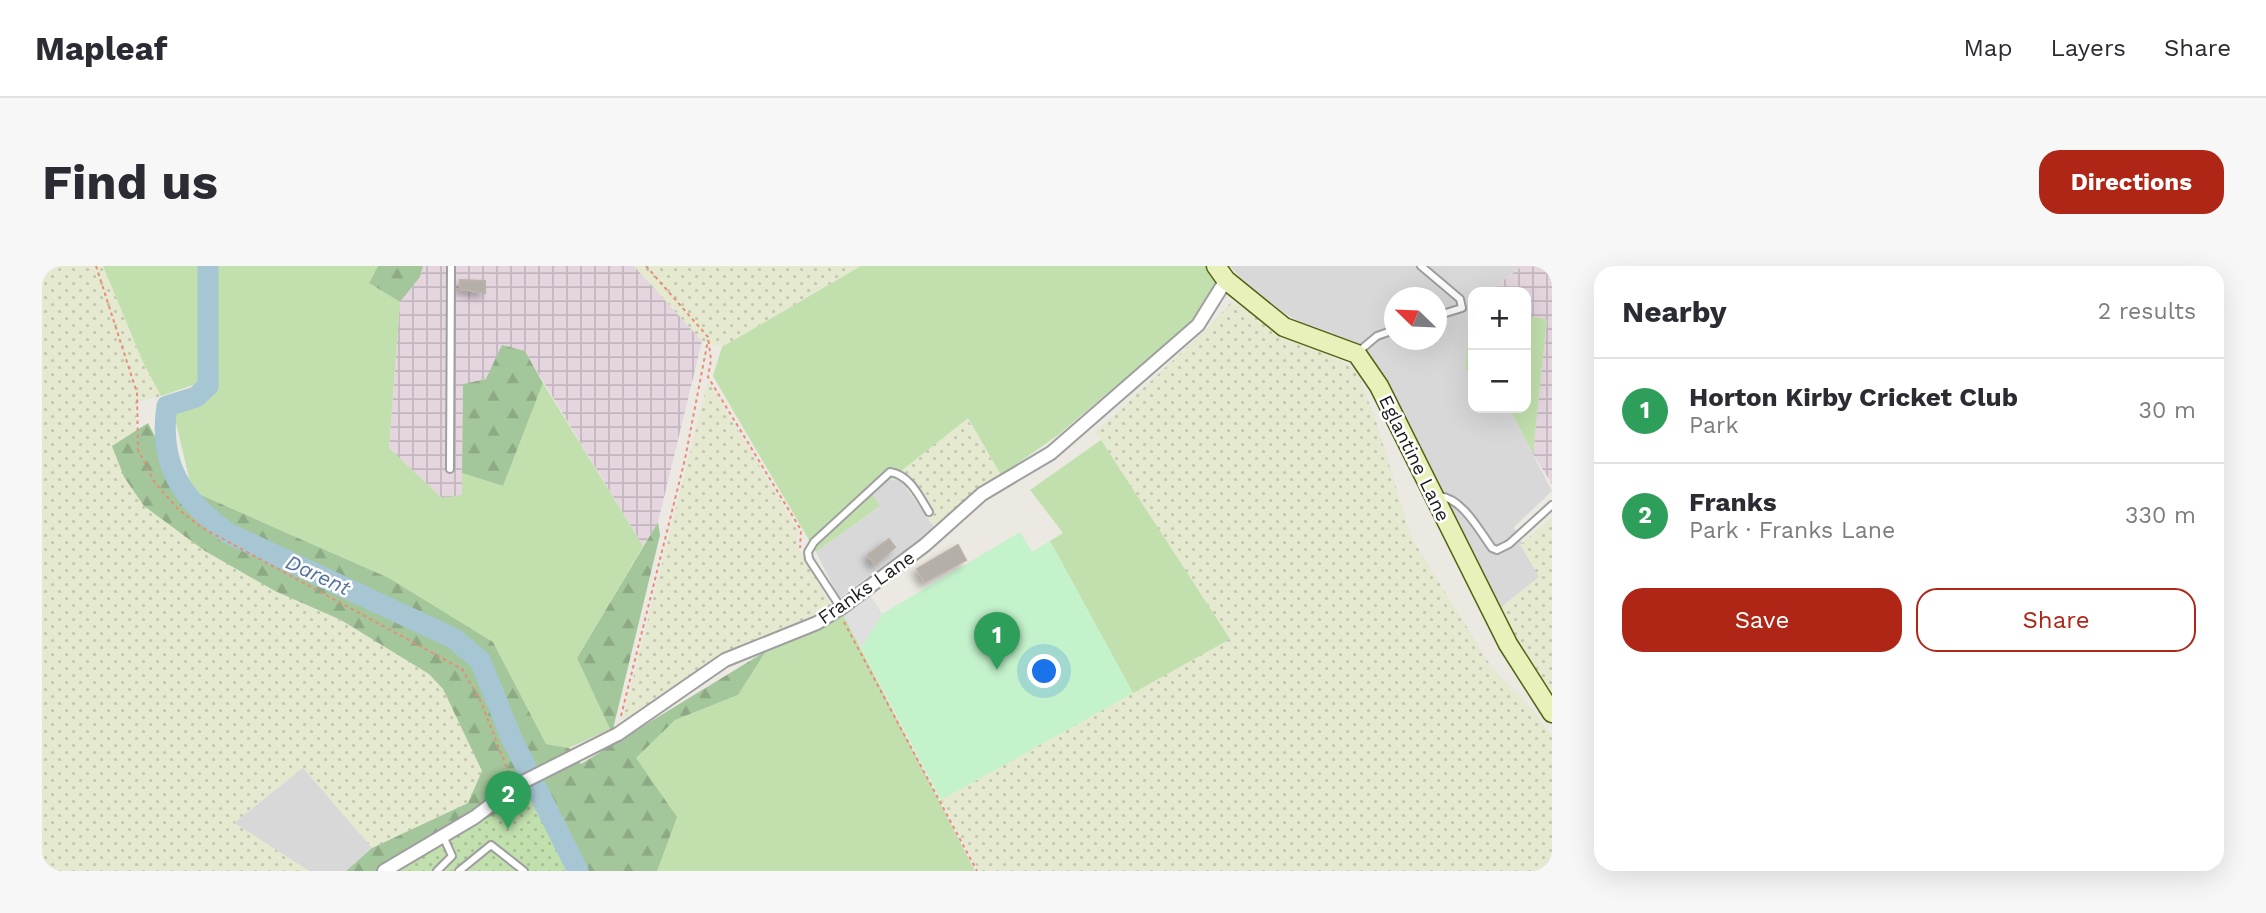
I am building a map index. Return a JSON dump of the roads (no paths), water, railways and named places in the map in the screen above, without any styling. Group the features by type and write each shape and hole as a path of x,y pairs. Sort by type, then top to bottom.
{"street":[{"path":"1221,273 1284,327 1357,354"},
{"name":"Franks Lane","path":"384,871 442,834 475,817 517,785 572,760 618,734 725,660 817,623 839,609 925,545 982,494 1051,453 1198,325 1221,273"},
{"name":"Eglantine Lane","path":"1357,354 1379,386 1508,644 1552,713"}],"lane":[{"path":"450,469 451,266"},
{"path":"1421,266 1446,287"},
{"path":"1447,288 1460,299 1462,308 1447,313"},
{"path":"1357,354 1377,336 1384,334"},
{"path":"839,609 809,559 808,552 814,542 890,472 900,474 908,480 929,512"},
{"path":"1434,496 1443,495 1452,500 1467,514 1492,548 1497,550 1509,544 1552,505"},
{"path":"436,871 452,856 442,834"},
{"path":"459,871 491,845 524,871"}],"waterway":[{"name":"Darent","path":"208,266 208,386 196,397 167,406 166,446 170,463 186,494 228,533 453,638 480,660 512,739 578,871"}],"place":[{"name":"Horton Kirby Cricket Club","path":"997,670"},
{"name":"Franks","path":"508,829"}]}
